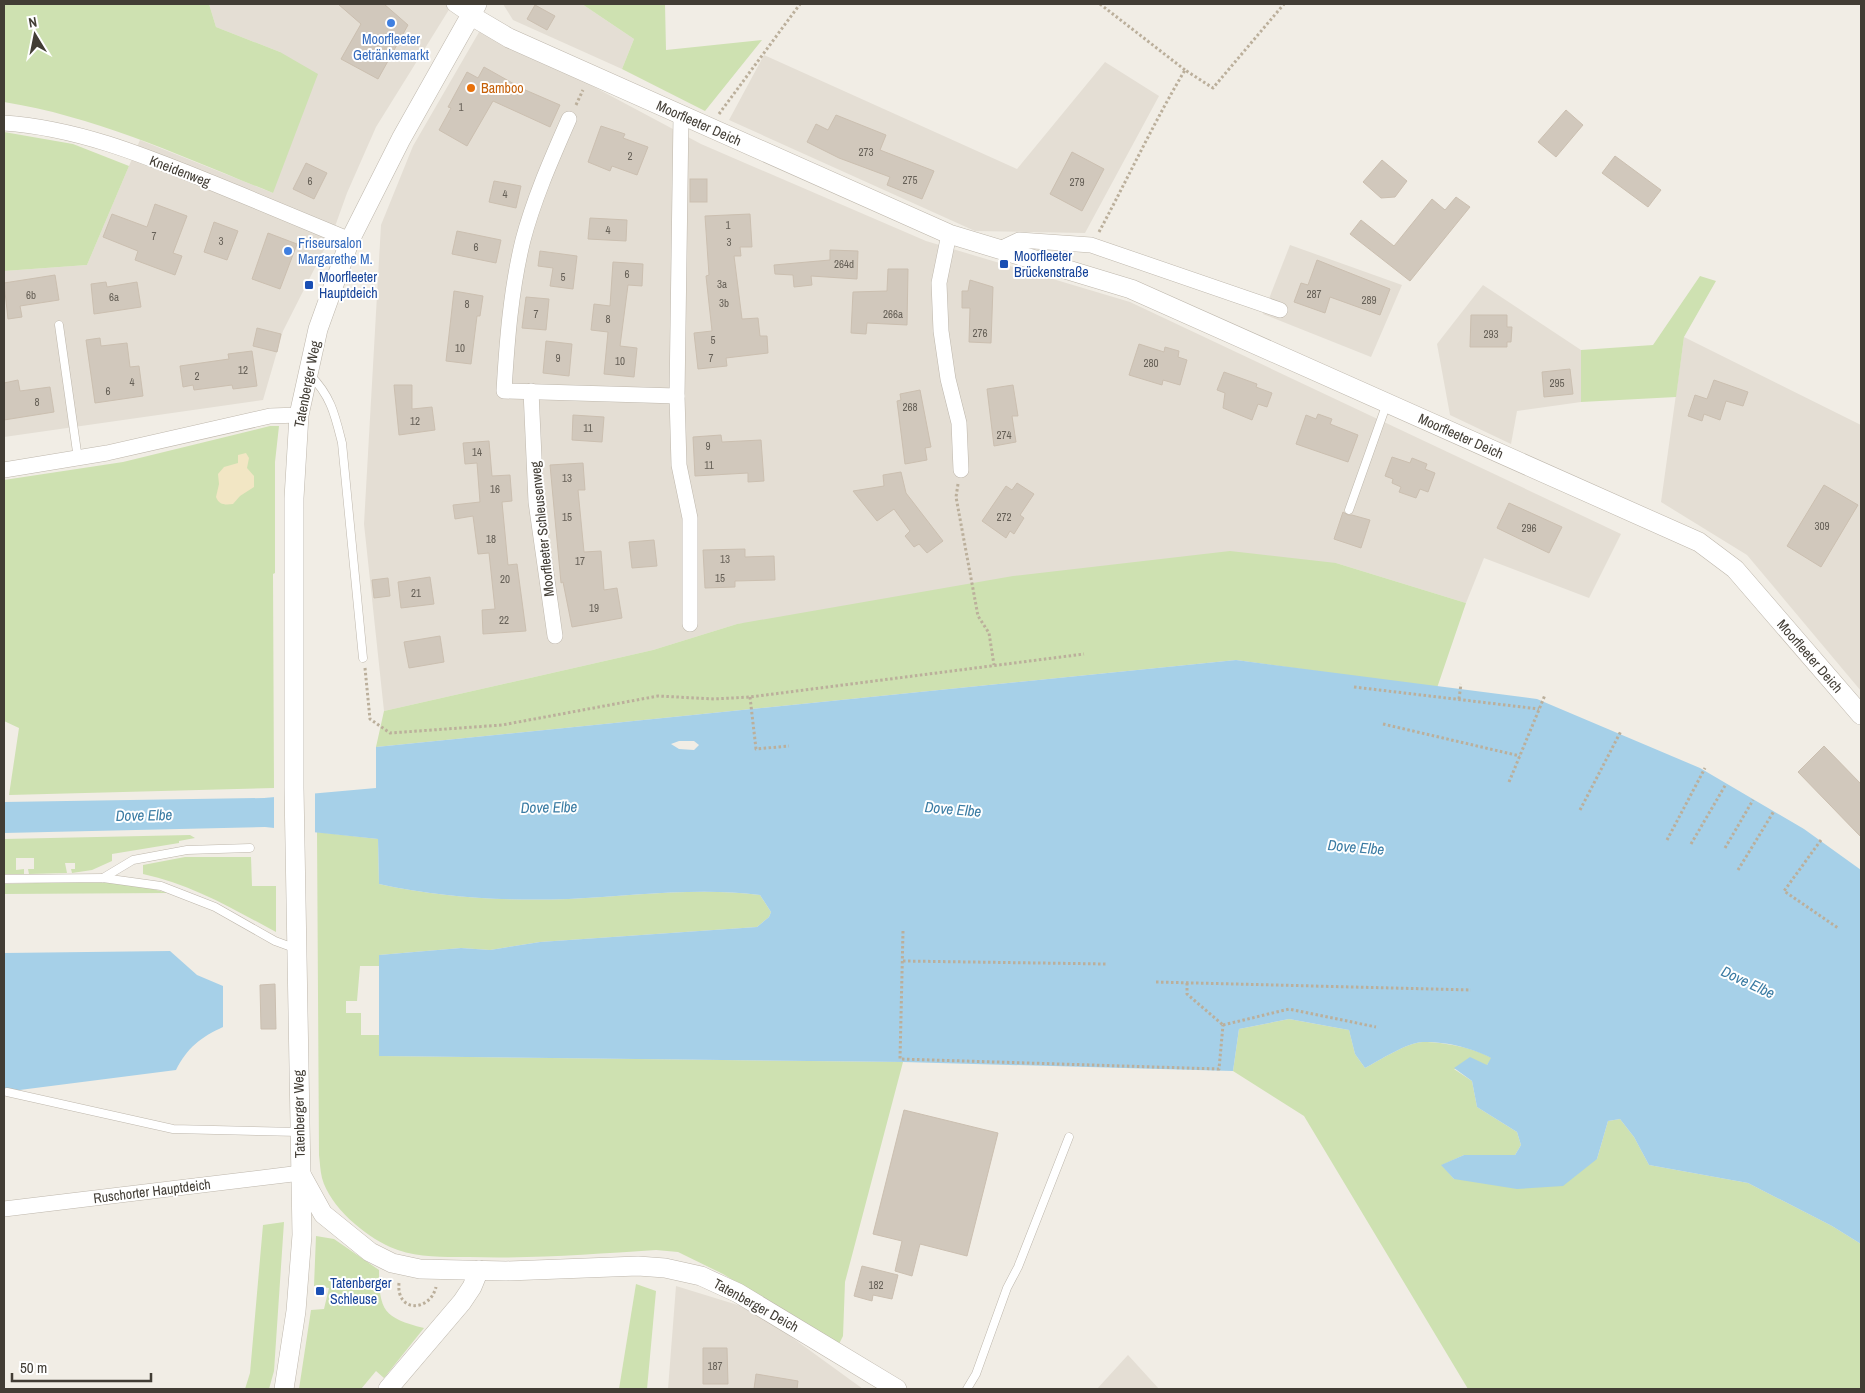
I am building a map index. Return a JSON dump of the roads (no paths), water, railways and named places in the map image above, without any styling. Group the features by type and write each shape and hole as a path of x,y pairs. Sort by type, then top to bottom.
{"street":[{"name":"Moorfleeter Deich","path":"454,4 474,10 509,38 948,234 1131,289 1699,542 1735,569 1861,715"},
{"name":"Tatenberger Weg","path":"284,1389 296,1311 302,1235 294,788 294,498 300,415 307,372 318,329 350,240 401,139 474,10"},
{"path":"681,116 677,396 679,465 690,518 690,624"},
{"path":"569,119 542,180 523,240 509,318 504,391 677,396"},
{"name":"Kneidenweg","path":"4,123 39,126 85,136 162,163 350,240"},
{"path":"948,234 938,283 948,379 959,423 961,470"},
{"path":"1000,249 1019,240 1091,246 1280,310"},
{"name":"Moorfleeter Schleusenweg","path":"531,392 536,502 555,636"},
{"path":"4,470 78,459 187,437 270,416 300,415"},
{"name":"Ruschorter Hauptdeich","path":"4,1209 301,1173"},
{"name":"Tatenberger Deich","path":"301,1173 323,1214 345,1234 370,1252 392,1263 439,1269 479,1270 638,1266 666,1268 701,1276 738,1293 897,1389"},
{"path":"388,1389 462,1302 472,1287 479,1270"}],"lane":[{"path":"58,325 78,459"},
{"path":"307,372 325,390 335,414 342,443 363,658"},
{"path":"1349,510 1387,403"},
{"path":"103,878 133,860 187,850 250,848"},
{"path":"4,879 103,878 161,886 215,907 275,941 297,949"},
{"path":"7,1092 173,1129 299,1132"},
{"path":"967,1389 976,1374 1007,1288 1018,1267 1069,1137"}],"water":[{"name":"Dove Elbe","path":"1236,660 1537,699 1700,768 1804,829 1861,870 1861,1244 1832,1226 1748,1183 1649,1165 1634,1137 1620,1119 1608,1121 1597,1159 1563,1186 1517,1189 1454,1179 1441,1165 1464,1155 1515,1155 1521,1145 1517,1132 1477,1107 1472,1081 1454,1068 1470,1057 1487,1065 1491,1058 1458,1046 1423,1042 1401,1049 1365,1068 1355,1054 1349,1030 1289,1019 1239,1029 1233,1071 903,1062 379,1056 379,955 461,948 490,950 540,942 757,927 769,917 771,912 760,895 736,893 688,892 569,899 521,899 450,895 403,889 379,884 378,839 265,827 4,833 4,802 264,798 376,788 376,747","holes":["679,741 694,741 699,745 694,750 679,749 671,744"]},
{"path":"170,951 197,975 223,986 223,1027 195,1044 185,1055 176,1070 4,1092 4,953"}],"place":[{"name":"Moorfleeter Getränkemarkt","path":"391,23"},
{"name":"Bamboo","path":"471,88"},
{"name":"Friseursalon Margarethe M.","path":"288,251"},
{"name":"Moorfleeter Brückenstraße","path":"1004,264"},
{"name":"Moorfleeter Hauptdeich","path":"309,285"},
{"name":"Tatenberger Schleuse","path":"320,1291"}]}
